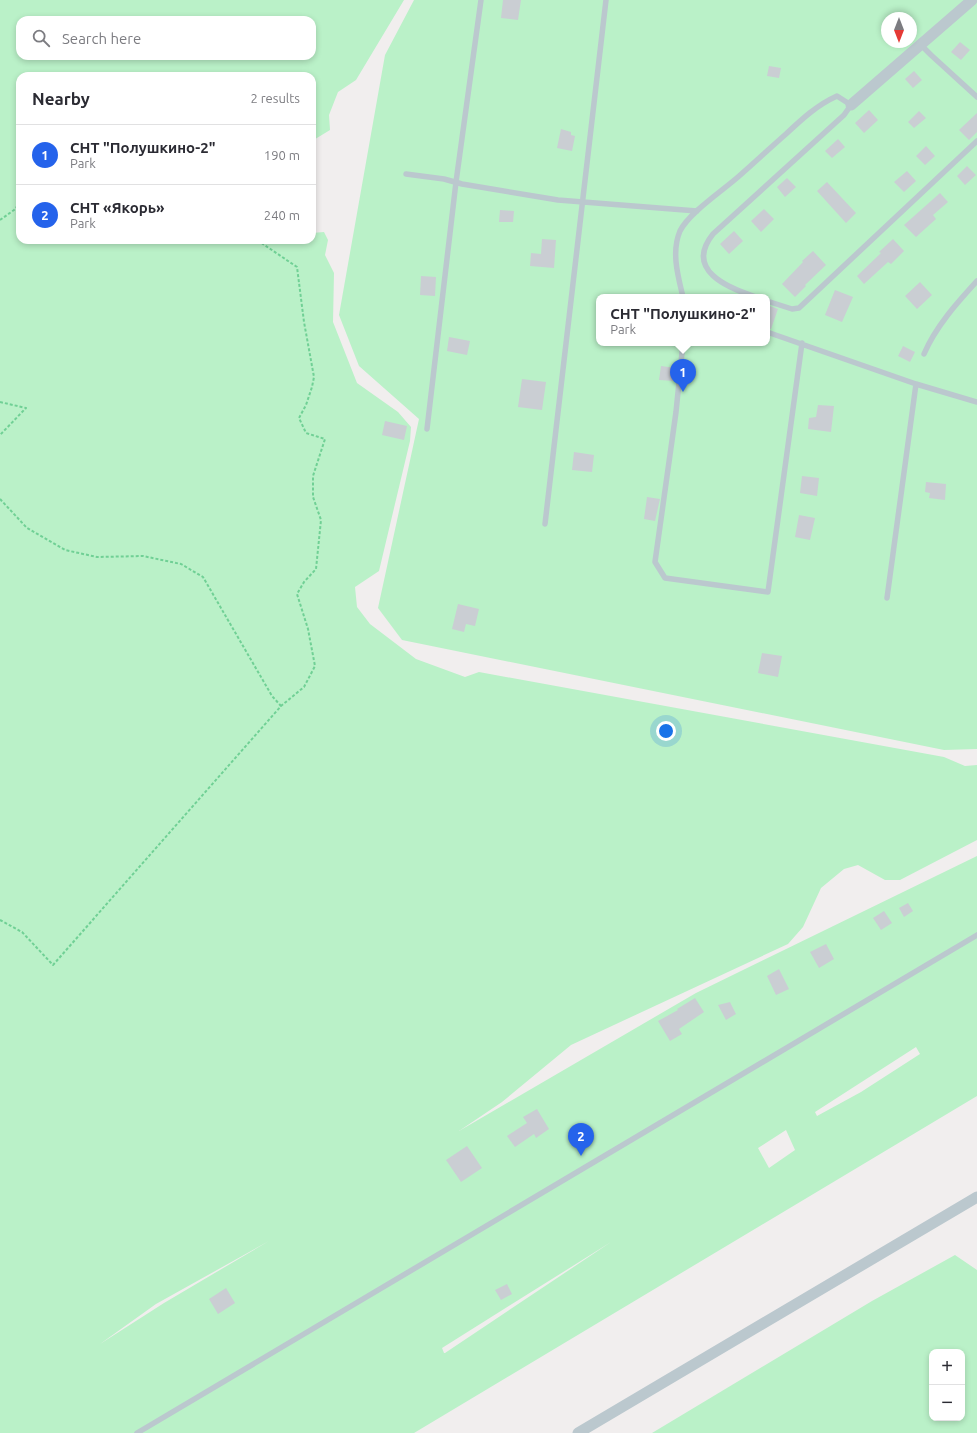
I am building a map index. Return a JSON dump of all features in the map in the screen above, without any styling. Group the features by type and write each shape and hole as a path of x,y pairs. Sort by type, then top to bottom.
{"street":[{"path":"851,105 972,0"},
{"path":"578,1433 977,1197"}],"lane":[{"path":"427,429 456,182 481,0"},
{"path":"545,524 606,0"},
{"path":"921,45 931,56 977,97"},
{"path":"682,294 676,261 678,239 684,226 698,211 810,112 824,102 837,96 851,105 844,115 706,242 704,258 706,265 712,274 720,282 748,294"},
{"path":"770,302 792,309 799,308 977,141"},
{"path":"406,174 558,200 698,211"},
{"path":"924,354 937,330 964,294 977,281"},
{"path":"770,333 916,384 977,402"},
{"path":"683,346 676,412 655,562 665,578 768,592 802,343"},
{"path":"887,598 916,384"},
{"path":"138,1433 977,935"}],"path":[{"path":"0,220 16,208"},
{"path":"0,920 22,932 53,965 281,706 304,687 315,666 308,629 297,594 304,582 316,569 321,520 313,497 313,476 325,439 306,433 299,418 306,405 314,377 304,322 297,267 263,244"},
{"path":"0,402 26,408 0,435"},
{"path":"0,499 26,528 65,550 97,557 144,556 181,564 203,577 272,696 281,706"}],"green space":[{"path":"0,0 404,0 356,80 338,92 329,115 330,130 316,139 316,72 16,72 16,244 316,244 316,233 324,232 328,240 325,255 334,273 333,322 357,383 398,412 411,427 410,441 379,571 355,587 357,607 370,624 416,659 465,677 479,672 944,757 965,766 977,765 977,840 900,880 885,880 858,865 844,869 821,888 803,927 788,944 571,1045 502,1102 459,1131 696,993 977,856 977,1096 414,1433 0,1433","holes":["916,1047 920,1054 861,1092 817,1116 815,1112","786,1130 795,1150 769,1168 758,1148","269,1241 164,1303 100,1344 156,1304","611,1242 445,1353 442,1348"]},
{"path":"414,0 977,0 977,749 944,750 402,640 378,608 419,419 359,366 339,315 385,55"},
{"path":"955,1255 977,1270 977,1433 652,1433 872,1301"}],"building":[{"path":"503,0 521,0 518,20 501,18"},
{"path":"960,42 970,50 961,60 951,52"},
{"path":"769,66 781,68 779,78 767,76"},
{"path":"914,71 922,80 913,88 905,79"},
{"path":"869,110 878,120 864,133 855,123"},
{"path":"919,111 926,118 914,128 908,122"},
{"path":"977,113 977,132 969,140 959,130"},
{"path":"561,129 571,132 571,135 575,136 572,151 557,148"},
{"path":"838,139 845,147 832,158 825,151"},
{"path":"926,146 935,156 925,165 916,156"},
{"path":"967,166 976,175 965,185 957,176"},
{"path":"907,171 916,181 904,192 894,182"},
{"path":"787,178 796,187 785,197 777,187"},
{"path":"827,182 856,213 846,223 817,191"},
{"path":"940,193 948,202 933,215 936,219 916,237 904,225"},
{"path":"764,209 774,219 761,232 751,221"},
{"path":"500,210 514,211 513,222 499,222"},
{"path":"734,231 743,241 729,254 720,244"},
{"path":"542,239 556,240 554,268 530,266 531,253 541,254"},
{"path":"893,239 904,251 891,264 888,262 864,284 857,276"},
{"path":"813,251 826,265 795,297 782,284"},
{"path":"421,276 436,277 435,296 420,295"},
{"path":"920,282 932,295 917,309 905,296"},
{"path":"835,290 853,297 842,322 825,315"},
{"path":"770,306 778,309 770,329"},
{"path":"449,337 470,341 467,355 447,351"},
{"path":"903,346 915,352 910,362 898,356"},
{"path":"661,366 676,368 675,381 659,380"},
{"path":"522,379 546,382 542,410 518,407"},
{"path":"818,405 834,406 831,432 808,429 809,418 816,417"},
{"path":"385,421 407,426 404,440 382,435"},
{"path":"574,452 594,455 592,472 572,470"},
{"path":"802,476 819,478 817,496 800,493"},
{"path":"926,482 946,484 945,500 929,498 930,493 925,492"},
{"path":"647,497 660,499 655,521 644,519"},
{"path":"799,515 815,518 810,540 795,537"},
{"path":"458,604 479,609 475,626 466,624 464,632 452,629"},
{"path":"762,653 782,656 778,677 758,673"},
{"path":"908,903 913,911 904,917 899,908"},
{"path":"884,911 892,923 881,930 873,918"},
{"path":"826,944 834,959 819,968 810,952"},
{"path":"779,969 789,989 776,995 767,976"},
{"path":"695,998 704,1012 679,1029 682,1034 670,1041 658,1021 678,1010 677,1009"},
{"path":"730,1002 736,1014 726,1020 718,1005"},
{"path":"537,1109 549,1129 536,1138 534,1134 515,1147 507,1136 527,1123 523,1117"},
{"path":"467,1146 482,1168 461,1182 446,1160"},
{"path":"507,1284 512,1294 501,1300 495,1290"},
{"path":"226,1288 235,1303 218,1314 209,1299"}],"place":[{"name":"СНТ \"Полушкино-2\"","path":"683,392"},
{"name":"СНТ «Якорь»","path":"581,1156"}]}
